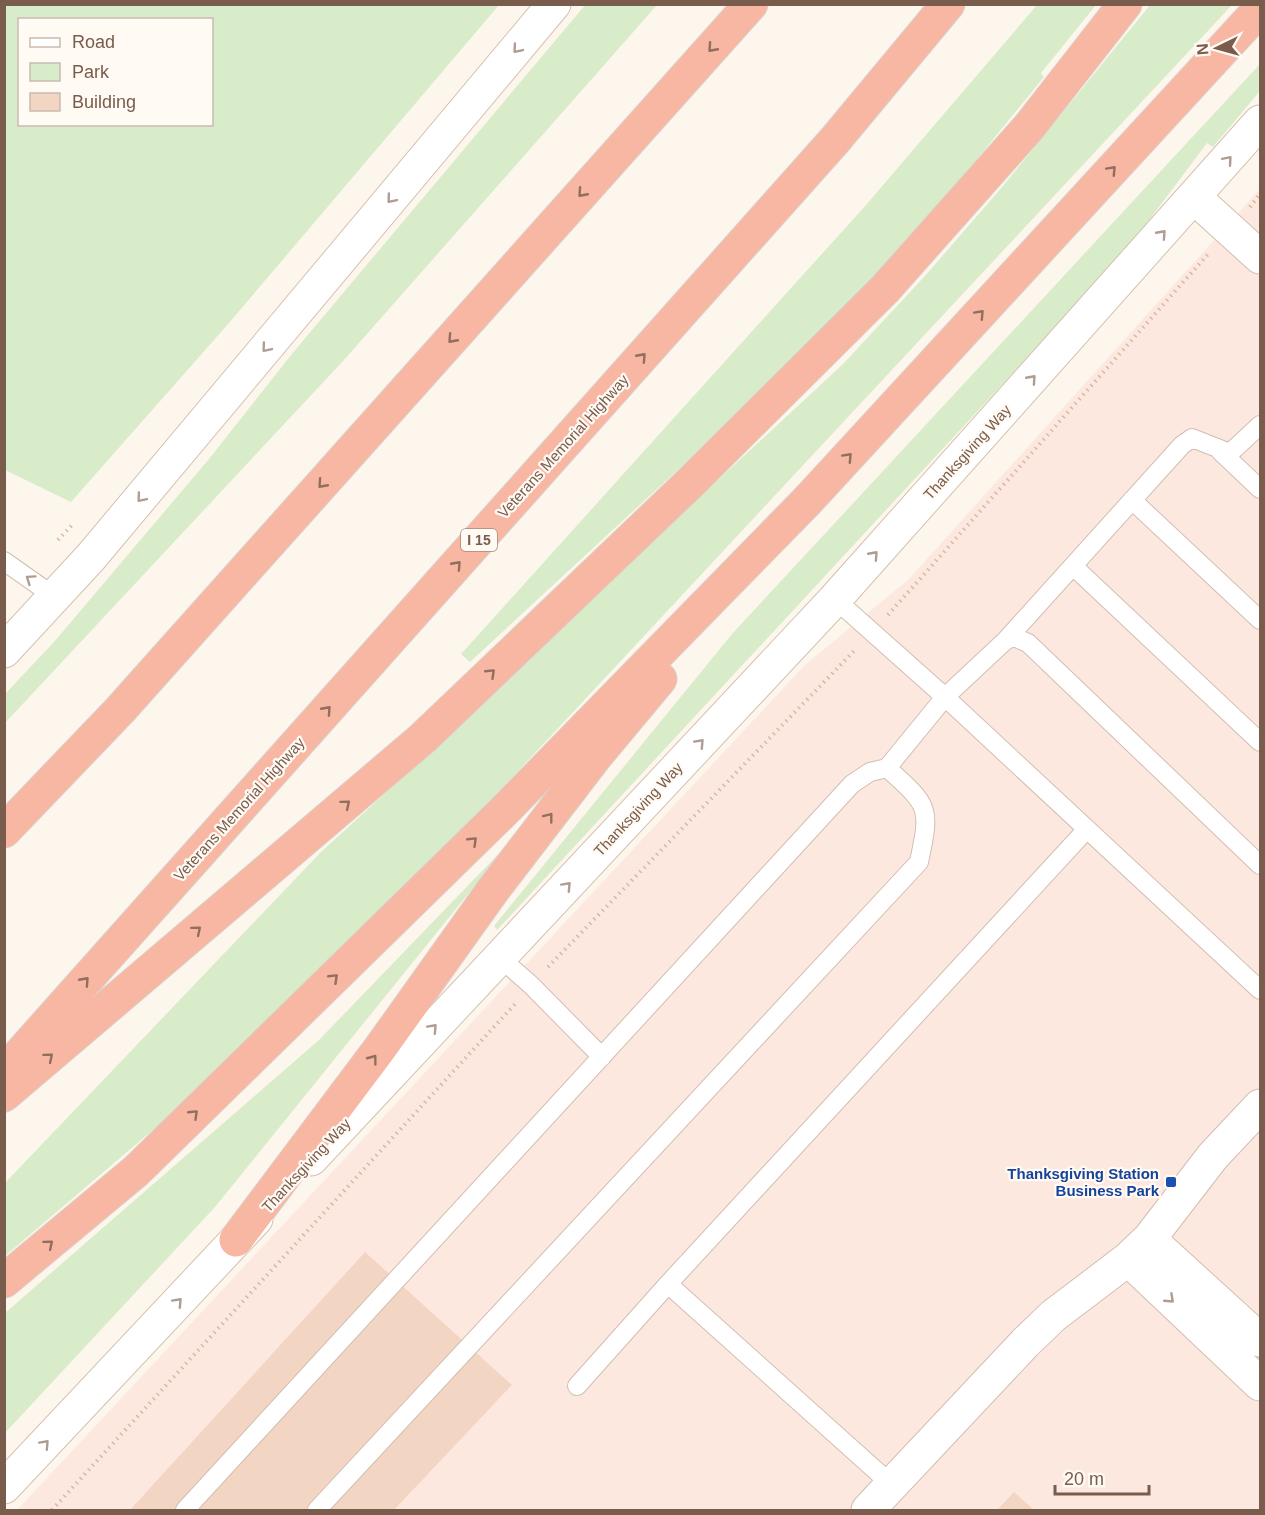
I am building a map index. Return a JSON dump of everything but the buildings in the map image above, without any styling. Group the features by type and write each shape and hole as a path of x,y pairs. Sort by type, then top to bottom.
{"highway":[{"path":"4,831 120,710 751,4"},
{"name":"Veterans Memorial Highway","path":"4,1072 835,140 948,4"},
{"path":"4,1095 423,738 691,482 885,289 1029,128 1125,4"},
{"path":"4,1281 144,1163 504,812 808,500 1260,9"},
{"path":"236,1240 381,1047 493,890 573,786 808,500"}],"main road":[{"path":"6,645 56,597 554,4"},
{"name":"Thanksgiving Way","path":"4,1487 835,599 1195,198 1260,122"},
{"path":"1195,198 1260,257"},
{"path":"868,1510 1024,1343 1053,1316 1138,1249 1213,1156 1260,1106"},
{"path":"1138,1249 1260,1340"},
{"path":"1138,1249 1260,1384"}],"lane":[{"path":"1221,452 1230,453 1237,449 1260,425"},
{"path":"185,1510 852,784 870,772 887,768 945,697 1006,640 1182,445 1192,438 1221,452 1260,489"},
{"path":"1131,500 1260,620"},
{"path":"4,561 56,597"},
{"path":"1073,566 1260,742"},
{"path":"835,599 945,697 1260,990"},
{"path":"1006,640 1014,637 1028,644 1260,865"},
{"path":"317,1510 919,862 928,821 921,798 887,768"},
{"path":"577,1386 1087,829"},
{"path":"500,957 602,1057"},
{"path":"668,1284 892,1485"}],"path":[{"path":"52,1510 531,985 872,632 1260,194"}],"shaded area":[{"path":"1260,189 1260,1510 17,1510 805,665 909,579"}],"green space":[{"path":"586,4 657,5 344,360 5,723 5,694 54,642 209,459 291,355"},
{"path":"4,5 499,5 229,323 71,502 5,470"},
{"path":"1037,5 1096,5 1041,73 1044,77 924,224 829,330 470,662 461,654 866,205"},
{"path":"1150,5 1232,5 370,930 168,1117 5,1256 4,1184 321,852 403,777 470,710 843,364 925,276 1003,186"},
{"path":"1260,64 1260,91 1213,147 1207,143 1126,251 497,930 494,926 732,634"},
{"path":"510,842 215,1207 5,1433 5,1313 319,1040"}],"place":[{"name":"Thanksgiving Station Business Park","path":"1171,1182"}]}
